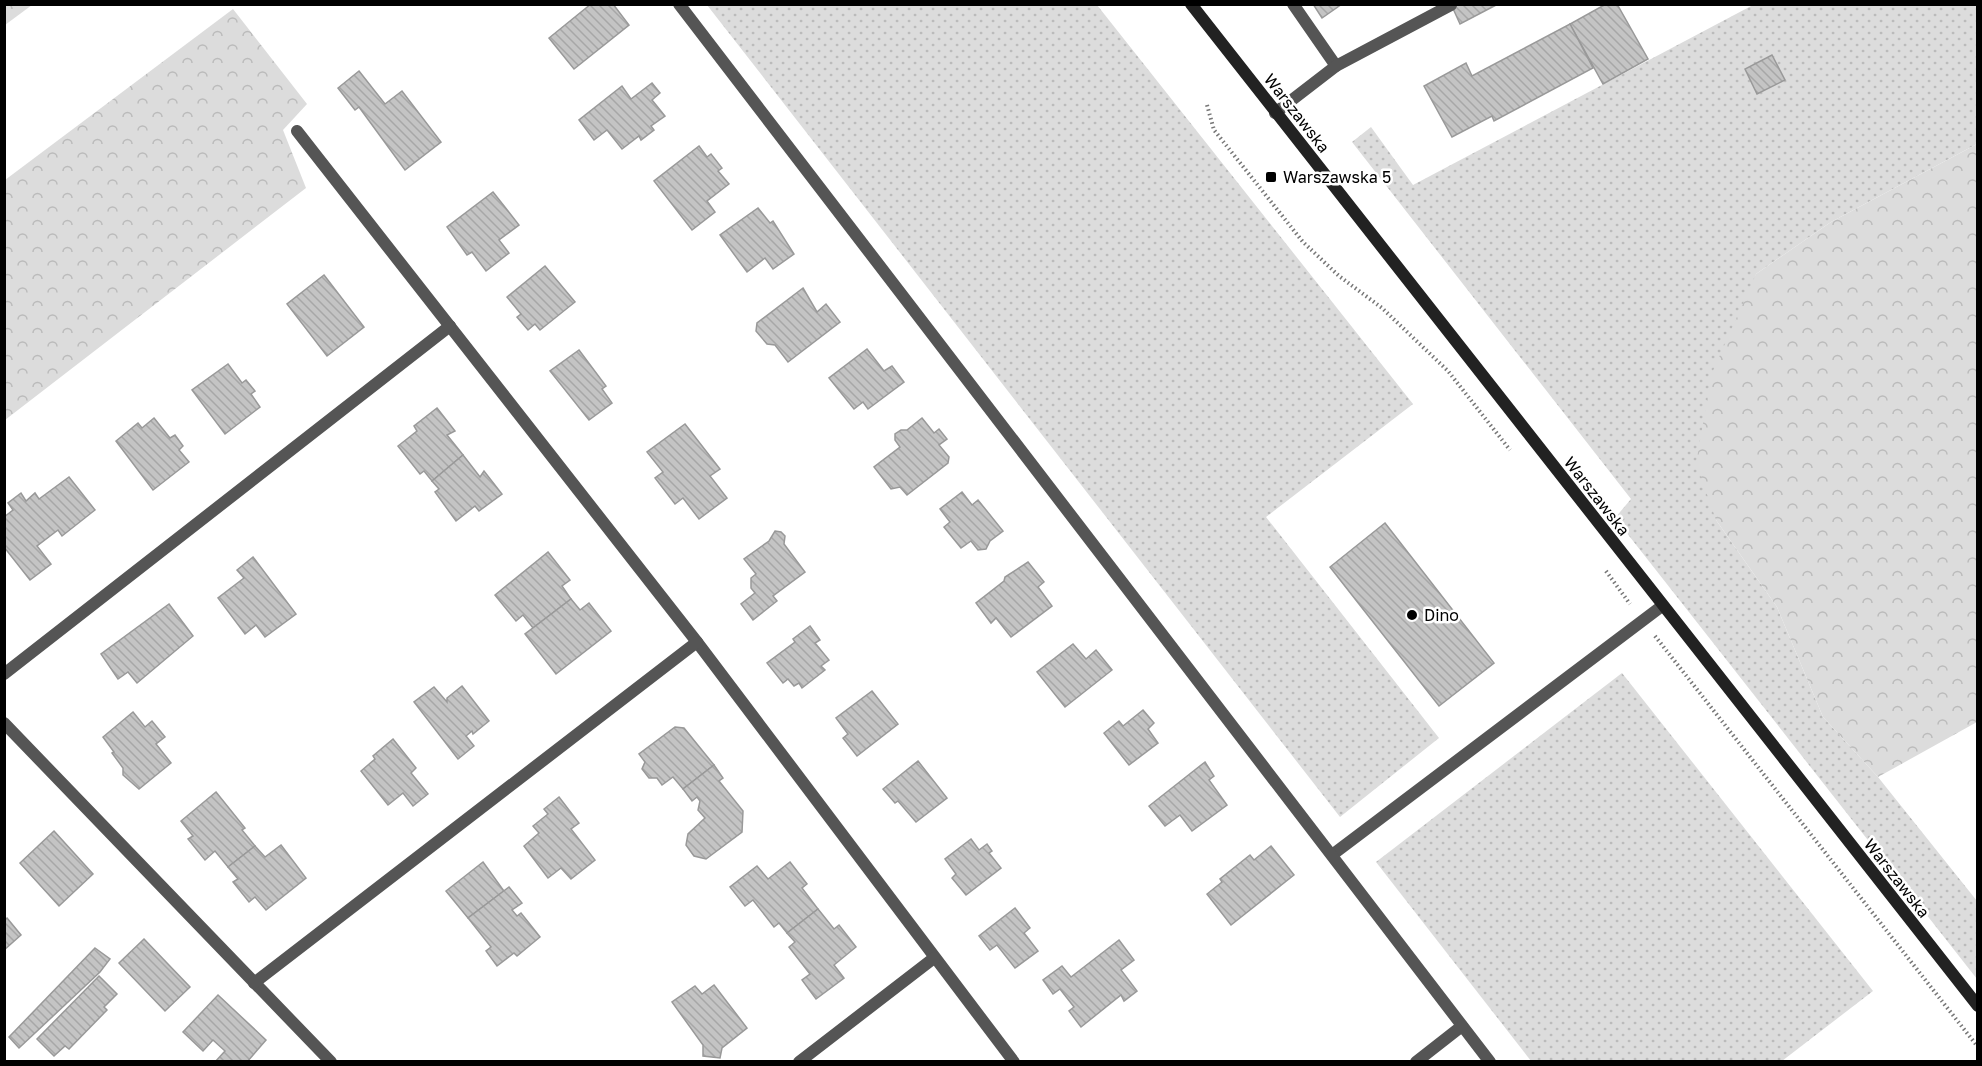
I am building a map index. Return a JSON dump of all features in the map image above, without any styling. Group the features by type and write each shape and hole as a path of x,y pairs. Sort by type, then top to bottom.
{"street":[{"path":"679,4 1490,1062"},
{"path":"1293,4 1336,66"},
{"path":"1275,112 1336,66 1451,5"},
{"name":"Warszawska","path":"1194,6 1977,1006"},
{"path":"297,131 697,642 1014,1062"},
{"path":"4,674 450,326"},
{"path":"1332,855 1662,606"},
{"path":"254,983 697,642"},
{"path":"4,723 331,1062"},
{"path":"799,1062 934,958"},
{"path":"1416,1062 1462,1026"}],"path":[{"path":"1207,105 1214,129 1303,242 1339,276 1382,308 1448,371 1512,452"},
{"path":"1600,564 1977,1047"}],"green space":[{"path":"5,4 32,4 32,5 5,25"},
{"path":"707,5 1097,5 1413,404 1266,517 1439,738 1340,817"},
{"path":"1753,5 1977,5 1977,144 1831,222 1756,274 1716,520 1777,607 1823,717 1878,777 1977,901 1977,979 1615,518 1631,499 1352,142 1371,127 1413,185"},
{"path":"233,9 307,104 283,130 306,188 5,420 5,180"},
{"path":"1977,144 1977,722 1878,777 1823,717 1777,607 1716,520 1696,463 1712,373 1756,274 1831,222"},
{"path":"1622,673 1873,991 1782,1061 1531,1061 1376,862"}],"building":[{"path":"591,4 613,4 629,25 574,69 549,38"},
{"path":"1313,4 1342,4 1322,18"},
{"path":"1451,4 1498,4 1460,24"},
{"path":"1606,4 1617,4 1648,59 1603,84 1570,24"},
{"path":"1570,24 1593,68 1494,121 1492,116 1452,137 1424,86 1466,63 1472,76"},
{"path":"1772,55 1785,80 1757,94 1745,69"},
{"path":"359,71 385,104 402,91 441,142 405,170 359,107 355,110 338,88"},
{"path":"652,83 660,93 652,100 665,116 651,126 654,130 641,140 639,136 622,149 607,130 594,140 579,120 622,86 631,99"},
{"path":"699,146 707,157 711,154 722,168 718,171 729,184 707,201 715,212 692,230 654,181"},
{"path":"493,192 519,225 499,240 509,253 486,271 472,252 467,255 447,227"},
{"path":"758,208 770,223 773,221 794,254 773,269 765,258 747,272 720,235"},
{"path":"545,266 575,302 540,330 535,324 528,330 517,317 521,314 507,297"},
{"path":"324,275 364,327 327,356 287,304"},
{"path":"803,288 817,312 826,304 840,322 788,362 775,345 767,344 756,331 757,323"},
{"path":"867,349 884,371 892,366 904,382 868,409 863,402 854,409 829,378"},
{"path":"579,350 606,386 602,389 612,403 589,420 550,371"},
{"path":"228,364 242,383 246,380 255,391 251,394 260,407 225,434 192,390"},
{"path":"437,408 455,431 447,435 463,455 432,481 424,471 420,474 398,446 417,431 414,426"},
{"path":"154,418 170,438 175,435 183,446 179,450 189,462 153,490 116,441 138,423 142,428"},
{"path":"922,418 934,433 939,429 947,439 939,445 949,457 948,463 907,495 900,487 891,489 874,467 900,447 895,440 895,434 901,430 907,430"},
{"path":"685,424 720,469 710,476 727,498 699,519 683,498 675,504 655,478 663,472 647,452"},
{"path":"463,455 480,477 484,471 502,494 479,511 475,506 456,521 435,492 439,489 432,481"},
{"path":"69,477 95,510 62,536 58,530 37,546 51,564 30,580 4,547 4,517 13,510 8,503 21,493 26,501 35,493 39,499"},
{"path":"962,492 972,505 978,500 1003,531 990,541 986,549 978,550 971,541 961,548 944,527 950,522 940,509"},
{"name":"Dino","path":"1385,523 1494,663 1439,706 1330,567"},
{"path":"775,531 785,536 784,544 805,572 773,596 777,601 753,620 741,604 755,593 751,588 751,578 756,574 744,559 769,541"},
{"path":"548,552 570,580 562,586 571,599 533,628 523,615 516,621 495,595"},
{"path":"253,557 296,614 265,637 256,625 245,634 218,598 244,578 237,570"},
{"path":"1028,562 1044,582 1038,587 1052,606 1011,637 996,618 991,623 976,603 1004,581 1005,577"},
{"path":"571,599 580,610 589,603 611,631 556,674 525,634"},
{"path":"169,604 193,636 137,683 128,672 118,679 101,654"},
{"path":"810,626 820,640 815,643 829,660 821,666 825,670 802,688 799,683 794,686 788,679 783,683 767,663 795,642 793,639"},
{"path":"1073,644 1086,659 1096,650 1112,670 1065,707 1037,672"},
{"path":"462,686 489,721 473,734 472,731 466,736 474,746 458,759 414,702 434,687 447,702 447,698"},
{"path":"872,691 898,724 857,756 843,738 848,734 836,718"},
{"path":"1143,710 1154,723 1148,729 1158,743 1129,765 1104,733 1119,721 1123,726"},
{"path":"133,712 145,727 152,721 165,737 156,744 171,763 139,789 123,775 123,768 103,737"},
{"path":"675,727 684,728 714,765 683,789 673,777 662,785 657,778 649,778 642,769 645,762 639,754"},
{"path":"393,739 416,768 411,773 428,794 413,806 403,793 388,805 361,771 375,759 373,756"},
{"path":"918,761 947,798 916,822 898,801 895,803 883,789"},
{"path":"1205,762 1214,776 1209,780 1227,805 1192,831 1180,815 1165,826 1149,806"},
{"path":"714,765 723,778 719,781 743,811 742,832 706,859 694,856 686,845 688,834 705,818 698,810 700,801 697,797 692,801 683,789"},
{"path":"216,792 245,828 242,830 255,846 228,867 215,851 205,860 188,839 193,836 181,821"},
{"path":"559,797 579,823 571,829 595,860 571,879 561,868 548,878 524,846 539,833 533,826 548,814 544,809"},
{"path":"54,831 93,874 59,906 20,863"},
{"path":"971,839 979,850 987,844 992,851 989,853 1001,868 966,895 952,878 956,874 945,859"},
{"path":"281,845 306,878 266,910 255,897 249,902 233,882 238,879 228,867 255,846 265,857"},
{"path":"1271,846 1294,875 1231,925 1207,894 1222,882 1220,879 1250,855 1254,860"},
{"path":"483,862 504,891 468,918 446,891"},
{"path":"790,862 807,884 802,888 818,909 787,933 779,923 774,927 753,900 745,906 730,887 757,866 768,879"},
{"path":"509,887 522,903 512,910 517,916 521,913 540,937 517,956 514,953 497,966 486,951 491,947 468,918"},
{"path":"1015,908 1030,928 1024,933 1038,951 1015,968 997,945 990,950 979,936"},
{"path":"818,909 834,929 839,925 856,947 834,965 844,978 816,999 802,980 810,974 789,947 795,942 787,933"},
{"path":"7,918 21,935 4,950 4,921"},
{"path":"144,939 190,987 165,1011 119,963"},
{"path":"1119,940 1134,960 1121,970 1137,991 1124,1001 1121,995 1081,1027 1069,1011 1074,1007 1060,989 1053,994 1043,980 1062,966 1071,977"},
{"path":"95,948 110,959 100,972 19,1048 9,1037"},
{"path":"99,976 117,994 104,1007 107,1010 69,1049 65,1046 54,1056 37,1039"},
{"path":"714,985 747,1028 722,1048 720,1058 703,1056 703,1045 672,1002 695,986 702,994"},
{"path":"218,995 266,1040 247,1062 215,1062 225,1051 213,1040 203,1051 183,1032"}],"place":[{"name":"Warszawska 5","path":"1271,177"},
{"name":"Dino","path":"1412,615"}]}
